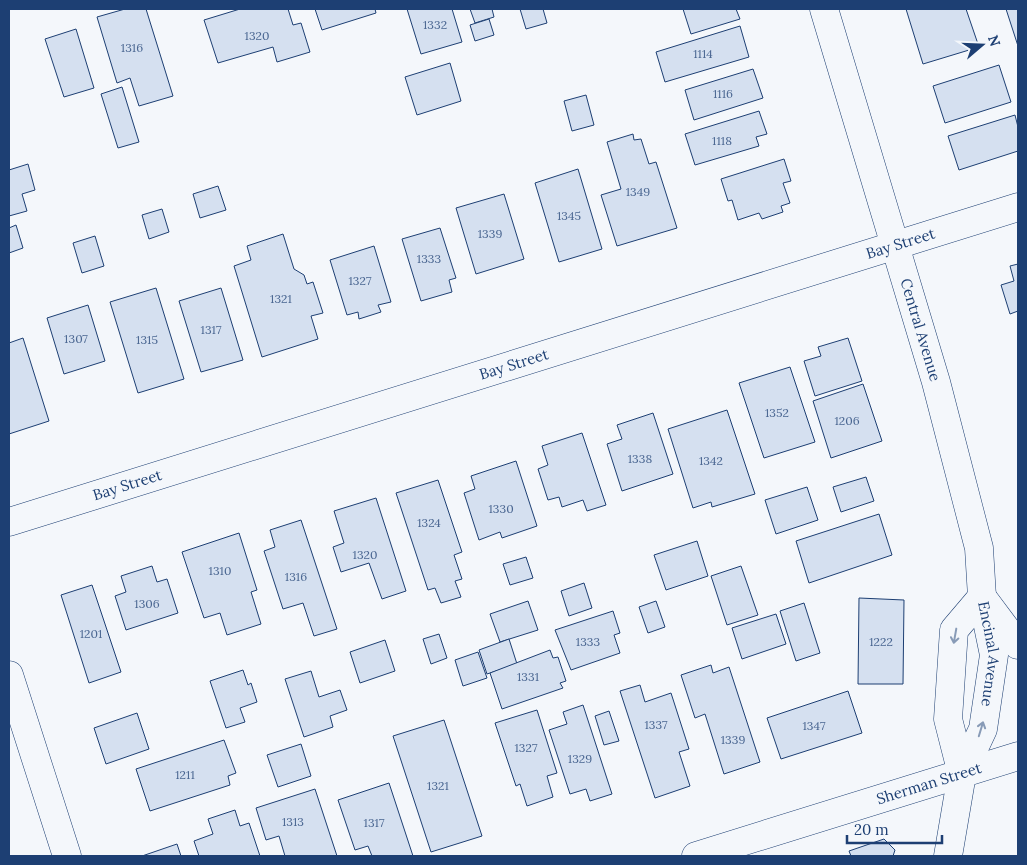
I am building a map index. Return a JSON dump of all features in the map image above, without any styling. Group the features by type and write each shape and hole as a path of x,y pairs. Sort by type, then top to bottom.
{"street":[{"name":"Central Avenue","path":"824,9 936,382 972,515 979,548 982,597"},
{"name":"Bay Street","path":"9,522 1018,207"},
{"path":"982,597 1018,645"},
{"name":"Encinal Avenue","path":"962,774 948,719 954,630 982,597"},
{"name":"Encinal Avenue","path":"948,856 962,774 982,729 994,655 982,597"},
{"path":"9,675 68,856"},
{"name":"Sherman Street","path":"696,856 1018,756"}],"building":[{"path":"125,9 146,9 173,96 139,106 130,78 117,83 97,17"},
{"path":"240,9 288,9 293,25 301,23 310,52 277,62 273,47 218,63 204,20"},
{"path":"315,9 375,9 376,13 322,30"},
{"path":"407,9 452,9 462,42 421,54"},
{"path":"470,9 492,9 494,17 475,23"},
{"path":"520,9 543,9 547,23 526,29"},
{"path":"683,9 736,9 740,19 691,34"},
{"path":"906,9 966,9 979,47 923,64"},
{"path":"1006,9 1018,9 1018,46"},
{"path":"489,19 494,35 475,41 470,25"},
{"path":"740,26 749,57 665,82 656,52"},
{"path":"76,29 94,88 64,97 45,39"},
{"path":"450,63 461,101 417,115 405,77"},
{"path":"999,65 1011,102 945,123 933,86"},
{"path":"753,69 763,98 694,120 685,90"},
{"path":"122,87 139,142 118,148 101,94"},
{"path":"586,95 594,125 572,131 564,101"},
{"path":"759,111 767,134 756,137 759,146 695,165 685,134"},
{"path":"1015,115 1018,127 1018,151 959,170 948,136"},
{"path":"633,134 634,140 641,139 649,164 656,162 677,228 617,246 601,195 621,189 607,142"},
{"path":"784,159 791,181 783,183 790,203 781,206 783,212 762,219 759,213 738,220 732,200 728,201 721,179"},
{"path":"28,164 35,190 22,194 27,211 9,216 9,170"},
{"path":"578,169 602,249 559,262 535,183"},
{"path":"218,186 226,210 200,218 193,194"},
{"path":"504,194 524,259 476,274 456,208"},
{"path":"162,209 169,232 149,239 142,215"},
{"path":"16,225 23,248 9,253 9,228"},
{"path":"440,228 456,278 449,280 452,292 421,301 402,239"},
{"path":"283,234 294,269 304,275 307,284 313,282 323,313 311,316 318,339 262,357 234,266 251,260 247,246"},
{"path":"95,236 104,266 82,273 73,243"},
{"path":"374,246 391,302 378,305 381,312 359,319 358,312 347,315 330,260"},
{"path":"1018,264 1018,311 1010,314 1001,285 1014,281 1010,266"},
{"path":"156,288 184,379 138,393 110,302"},
{"path":"221,288 243,360 201,372 179,301"},
{"path":"88,305 105,361 64,374 47,318"},
{"path":"23,338 49,421 9,434 9,343"},
{"path":"848,338 862,381 815,396 804,361 821,356 818,347"},
{"path":"790,367 815,442 764,458 739,383"},
{"path":"863,384 882,441 831,458 813,401"},
{"path":"727,410 755,494 712,507 711,502 693,508 668,429"},
{"path":"653,413 673,474 622,491 607,444 622,439 617,425"},
{"path":"582,433 606,505 587,511 583,500 562,507 559,497 548,500 538,469 548,465 542,446"},
{"path":"516,461 537,526 502,538 500,532 479,540 464,493 475,489 471,476"},
{"path":"866,477 874,501 841,512 833,487"},
{"path":"438,480 462,552 454,555 462,579 455,581 461,597 441,603 435,588 428,590 396,493"},
{"path":"807,487 818,520 776,534 765,500"},
{"path":"376,498 406,591 382,599 369,563 341,572 333,547 344,543 334,511"},
{"path":"879,514 892,555 809,583 796,541"},
{"path":"301,520 337,629 314,636 303,603 283,609 264,551 275,547 270,530"},
{"path":"239,533 257,590 251,592 261,624 227,635 220,613 204,618 182,552"},
{"path":"697,541 708,576 666,590 654,555"},
{"path":"526,557 533,578 510,585 503,564"},
{"path":"152,566 157,582 167,579 178,613 126,630 115,596 126,592 121,576"},
{"path":"741,566 758,615 727,625 711,576"},
{"path":"584,583 592,608 569,616 561,591"},
{"path":"92,585 121,672 89,683 61,595"},
{"path":"859,598 904,600 903,684 858,684"},
{"path":"528,601 538,630 500,642 490,614"},
{"path":"656,601 665,627 648,633 639,607"},
{"path":"804,603 820,653 796,661 780,611"},
{"path":"613,611 620,633 614,635 620,653 571,670 555,630"},
{"path":"776,614 786,644 742,659 732,628"},
{"path":"439,634 447,658 431,664 423,639"},
{"path":"509,639 517,664 487,674 479,650"},
{"path":"385,640 395,671 360,683 350,652"},
{"path":"550,650 553,658 558,657 566,681 560,683 563,688 502,709 490,673"},
{"path":"478,652 487,678 463,686 455,660"},
{"path":"711,665 713,673 729,667 760,762 724,774 705,714 695,718 681,675"},
{"path":"243,670 248,685 251,683 257,702 240,708 245,722 226,728 210,681"},
{"path":"311,671 319,697 340,690 347,710 330,716 333,727 304,737 285,679"},
{"path":"640,685 645,702 671,693 689,749 679,752 690,786 655,798 620,691"},
{"path":"848,691 862,733 781,759 767,718"},
{"path":"583,705 612,794 590,801 586,789 570,794 549,730 567,724 563,712"},
{"path":"537,710 557,773 547,776 553,797 527,806 520,784 516,786 495,723"},
{"path":"609,711 619,741 604,745 595,716"},
{"path":"137,713 149,749 106,764 94,728"},
{"path":"444,720 482,836 431,852 393,736"},
{"path":"224,740 236,773 228,776 230,785 150,811 136,769"},
{"path":"301,744 311,776 278,787 267,755"},
{"path":"389,783 413,856 372,856 368,846 355,850 338,800"},
{"path":"315,789 337,856 285,856 279,836 266,840 256,808"},
{"path":"235,810 240,826 249,823 260,856 199,856 194,841 213,834 208,819"},
{"path":"884,839 895,850 893,856 851,856 849,851"},
{"path":"177,844 181,856 142,856"}]}
